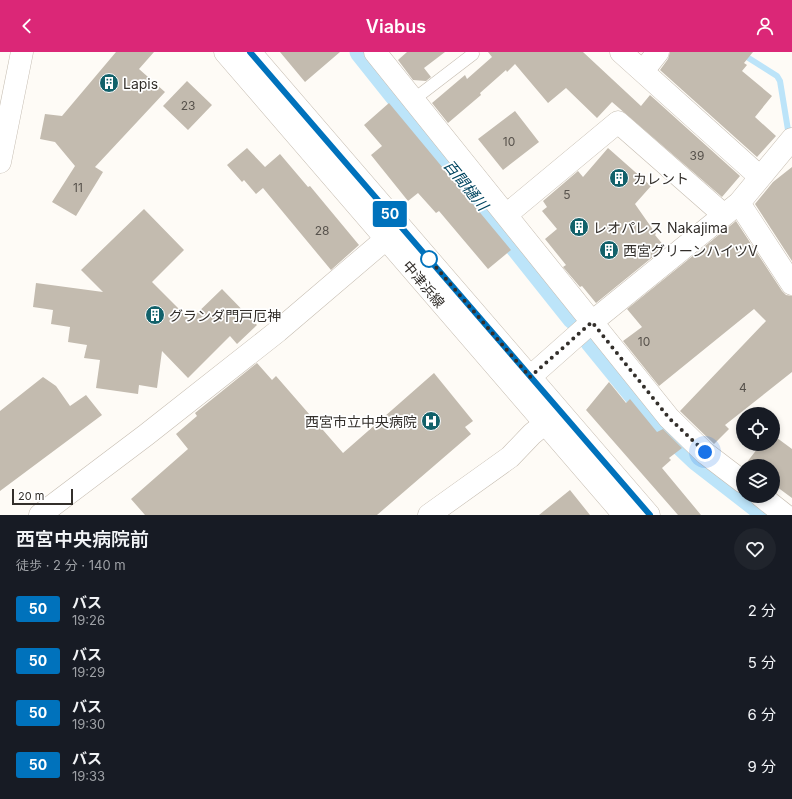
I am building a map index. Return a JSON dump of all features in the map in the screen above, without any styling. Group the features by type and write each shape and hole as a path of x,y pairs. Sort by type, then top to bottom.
{"main road":[{"path":"0,162 4,115 22,52"},
{"name":"中津浜線","path":"225,52 530,377 552,418 650,515"},
{"name":"中津浜線","path":"250,52 394,233 552,418 624,515"},
{"path":"375,52 669,418 705,452 736,476"},
{"path":"622,52 759,176"},
{"path":"643,70 658,52"},
{"path":"506,215 618,122 732,209 792,284"},
{"path":"530,377 592,322 732,209 792,139"},
{"path":"40,515 146,435 317,300 394,233"},
{"path":"429,515 510,457 532,434 552,418"},
{"path":"770,503 785,515"}],"lane":[{"path":"413,100 473,54"}],"building":[{"path":"116,52 154,52 139,69 165,92 95,167 103,172 76,216 52,202 75,166 55,142 40,139 45,114 62,116"},
{"path":"280,52 340,52 305,82"},
{"path":"407,52 445,52 424,68 431,77 426,81 413,80 398,60"},
{"path":"488,52 583,52 641,106 650,95 740,176 722,197 612,102 597,118 566,88 548,103 515,64 507,72 506,70 480,93 481,95 448,123 432,103 465,75 467,79 492,57"},
{"path":"670,52 753,52 744,63 747,65 742,71 772,96 755,117 776,136 757,157 660,70 668,59"},
{"path":"187,81 212,105 188,130 163,106"},
{"path":"389,103 511,250 488,269 439,211 436,213 418,193 408,201 371,155 382,146 364,125"},
{"path":"515,111 539,142 503,170 478,139"},
{"path":"247,148 265,167 280,154 308,187 310,186 359,245 331,270 263,188 256,194 244,180 242,182 227,165"},
{"path":"608,148 651,186 635,204 656,234 655,235 665,247 596,303 563,267 566,265 545,239 557,229 542,211 547,207 543,201 578,171 583,177"},
{"path":"792,167 792,261 755,204 773,182"},
{"path":"144,209 184,250 152,282 190,320 222,289 257,325 237,344 230,336 188,378 162,351 157,388 139,385 138,394 96,388 100,360 84,358 87,345 68,342 70,327 51,324 53,310 33,307 36,283 103,292 81,270"},
{"path":"736,221 782,291 786,295 792,296 792,372 748,407 736,407 736,416 725,425 729,429 714,444 680,411 766,321 754,309 659,386 623,341 642,327 627,309"},
{"name":"西宮市立中央病院","path":"257,363 272,380 276,376 343,453 434,373 473,421 465,427 471,434 377,515 145,515 131,499 188,449 176,434 197,416 195,413"},
{"path":"43,377 56,386 70,406 86,395 102,415 0,491 0,411"},
{"path":"609,382 626,403 630,399 657,432 663,429 682,448 669,458 671,460 662,468 701,515 678,515 586,410"},
{"path":"780,440 792,449 792,498 780,489 780,459 749,459 756,451 780,451"},
{"path":"570,490 590,515 539,515"}],"waterway":[{"name":"百間樋川","path":"360,52 573,319"},
{"path":"739,52 777,76 780,81 788,130"},
{"name":"百間樋川","path":"590,341 656,422 696,460 767,515"}],"bus line":[{"name":"50","path":"250,52 650,515"}],"place":[{"name":"Lapis","path":"109,83"},
{"name":"カレント","path":"619,178"},
{"name":"レオパレス Nakajima","path":"579,227"},
{"name":"西宮グリーンハイツⅤ","path":"609,250"},
{"name":"グランダ門戸厄神","path":"155,315"},
{"name":"西宮市立中央病院","path":"431,421"}],"route":[{"path":"429,259 428,258 530,377 592,322 669,418 705,452"}]}
